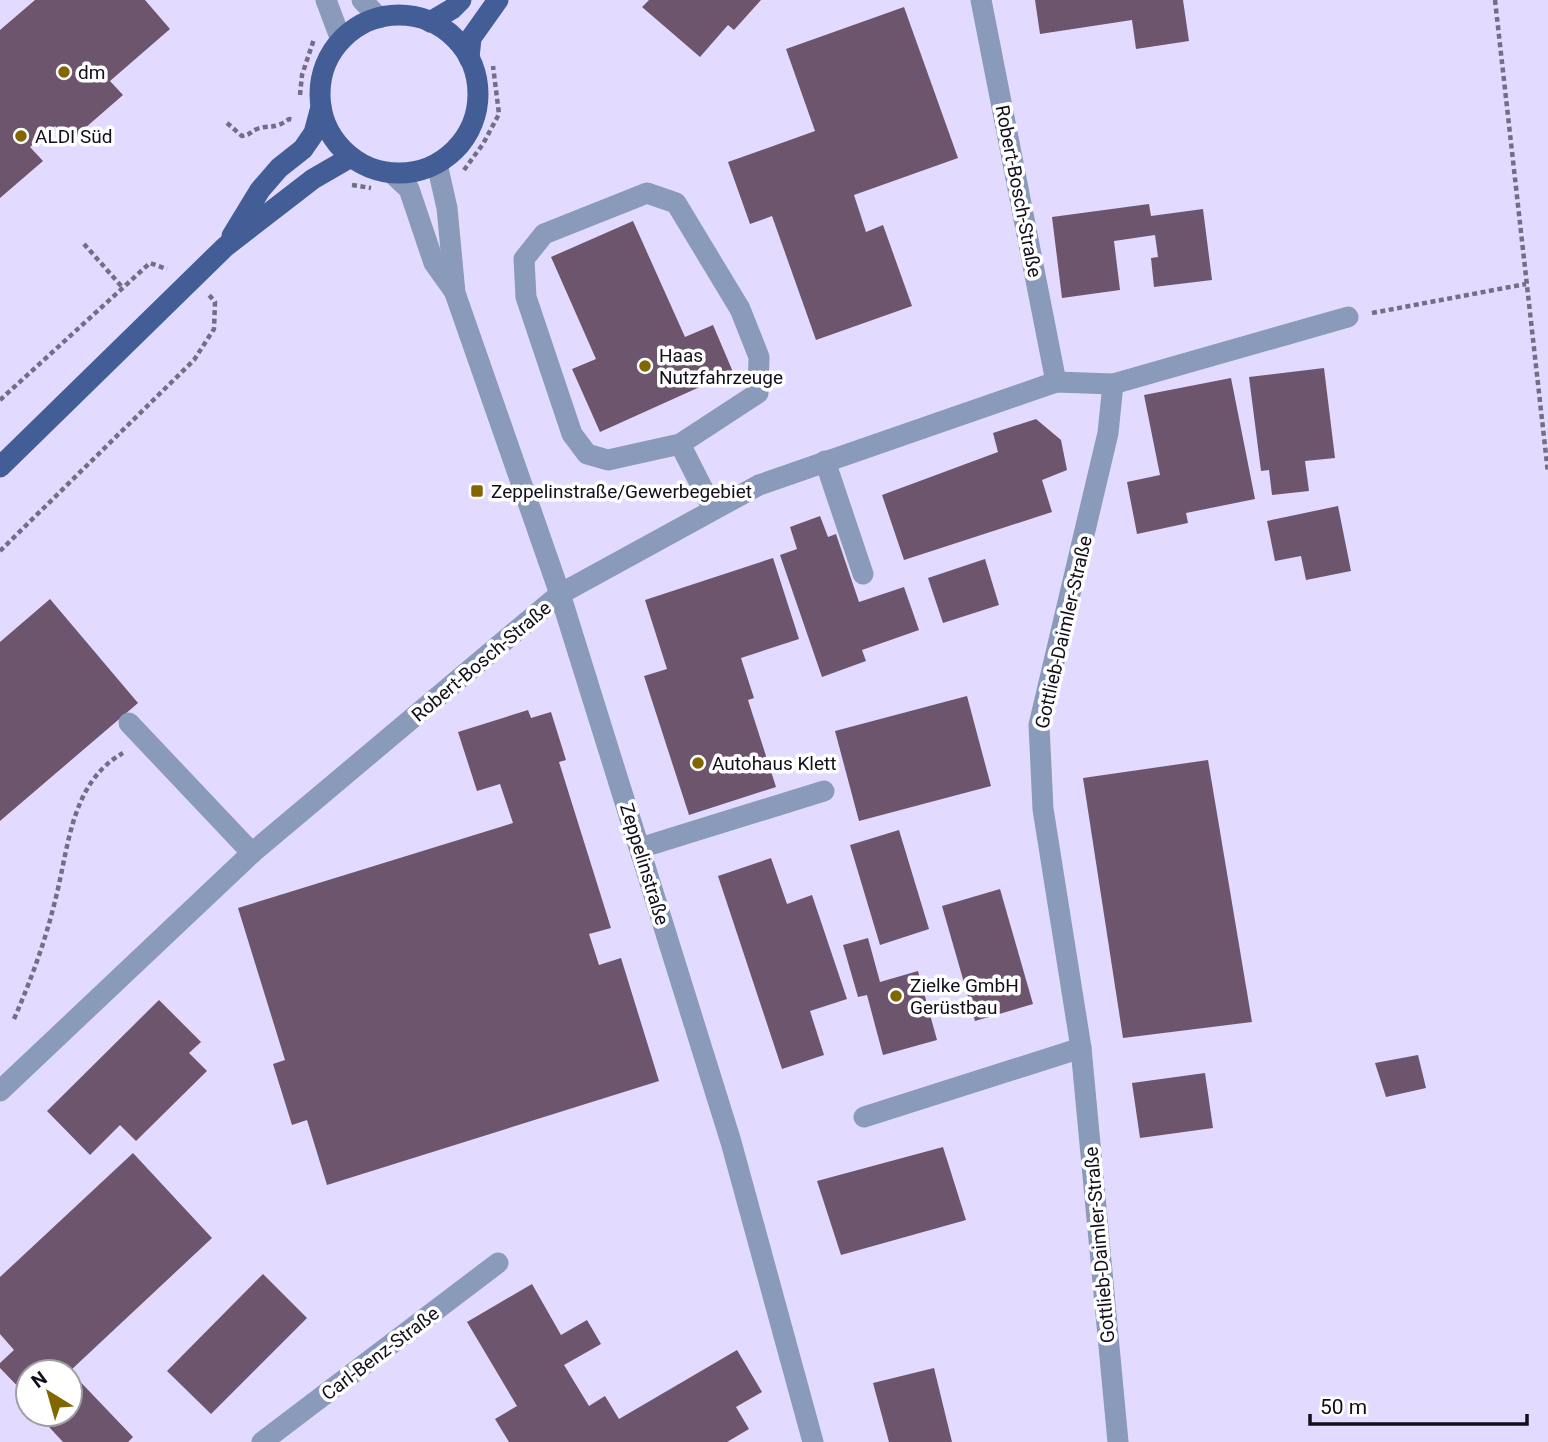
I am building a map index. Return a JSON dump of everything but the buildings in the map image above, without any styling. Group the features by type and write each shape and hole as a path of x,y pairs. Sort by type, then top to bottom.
{"main road":[{"path":"430,22 452,9 461,0"},
{"path":"469,58 471,38 498,0"},
{"path":"225,247 260,190 279,168 303,149 314,133 311,106 328,60 341,40 359,27 379,18 413,17 430,22 459,43 469,58 476,77 478,97 475,117 466,136 453,152 437,164 415,172 391,173 370,168 351,158 336,143 311,106"},
{"path":"0,467 225,247 313,179 351,158"}],"street":[{"path":"326,0 341,40"},
{"path":"362,0 379,18"},
{"name":"Robert-Bosch-Straße","path":"981,0 1056,382"},
{"name":"Zeppelinstraße","path":"437,164 447,208 455,293 560,594 732,1142 813,1442"},
{"name":"Zeppelinstraße","path":"391,173 409,189 434,263 455,293"},
{"path":"647,192 676,203 740,309 759,357 758,393 680,444 608,460 587,454 572,434 527,298 524,260 544,234 647,192"},
{"name":"Robert-Bosch-Straße","path":"0,1091 252,853 560,594 758,485 825,461 1056,382 1113,384 1348,317"},
{"name":"Gottlieb-Daimler-Straße","path":"1113,384 1108,433 1039,725 1043,809 1080,1048 1118,1442"},
{"path":"680,444 713,509"},
{"path":"825,461 863,574"},
{"path":"129,723 252,853"},
{"path":"640,848 824,791"},
{"path":"864,1118 1080,1048"},
{"name":"Carl-Benz-Straße","path":"261,1442 498,1263"}],"path":[{"path":"1494,0 1548,473"},
{"path":"311,106 302,75 315,35"},
{"path":"447,208 458,195 464,170 483,144 499,114 493,62"},
{"path":"227,123 242,136 257,129 278,127 289,119 300,122 291,136 303,149"},
{"path":"313,179 326,191 344,184 367,186 379,193"},
{"path":"84,244 123,288"},
{"path":"0,400 150,263 191,278 215,302 214,329 194,360 0,551"},
{"path":"1348,317 1526,284"},
{"path":"15,1019 37,966 56,899 74,815 92,780 112,759 145,741"}],"place":[{"name":"dm","path":"64,72"},
{"name":"ALDI Süd","path":"21,136"},
{"name":"Haas Nutzfahrzeuge","path":"645,366"},
{"name":"Zeppelinstraße/Gewerbegebiet","path":"477,491"},
{"name":"Autohaus Klett","path":"698,763"},
{"name":"Zielke GmbH Gerüstbau","path":"896,996"}]}
